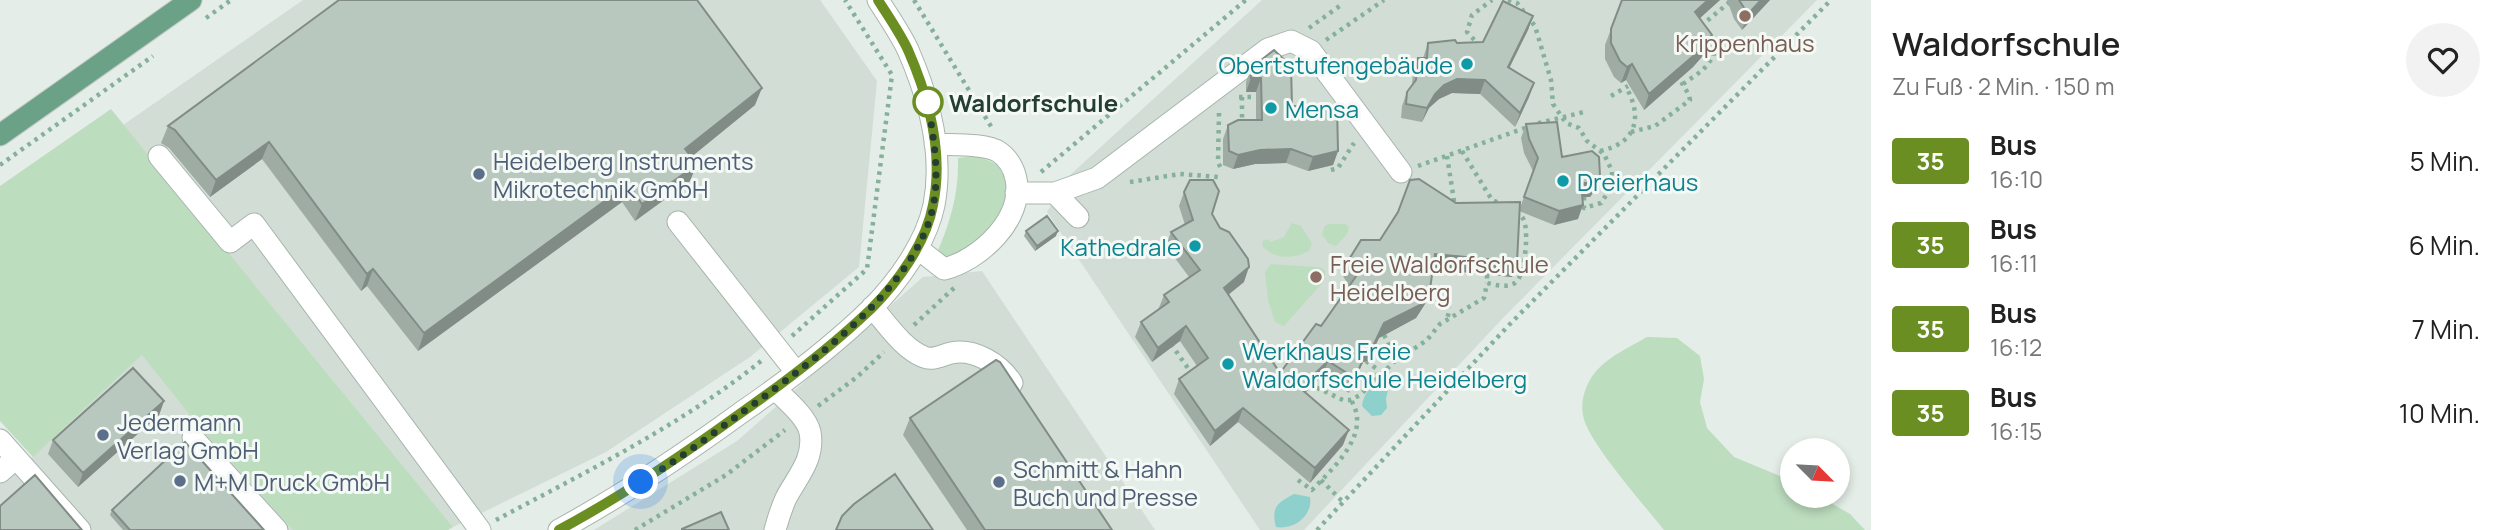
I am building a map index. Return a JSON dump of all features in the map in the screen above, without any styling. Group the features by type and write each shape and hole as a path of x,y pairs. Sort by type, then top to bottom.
{"main road":[{"path":"0,135 191,0"}],"street":[{"path":"559,530 588,523 775,389 872,307 917,248 933,205 937,178 936,144 928,102 907,48 878,0"},
{"path":"936,144 988,147 1000,152 1012,166 1017,183 1023,191 1055,193 1097,178 1268,49 1291,41 1311,51 1401,172"},
{"path":"159,156 230,242 254,224 480,530"},
{"path":"917,248 944,269 956,266 982,248 1005,227 1023,191"},
{"path":"1055,193 1078,217"},
{"path":"678,222 796,372"},
{"path":"872,307 911,350 928,359 954,352 976,354 1004,370 1027,404"},
{"path":"775,389 802,418 810,431 810,455 779,513 775,530"},
{"path":"193,438 277,530"},
{"path":"0,440 8,465 80,530"}],"path":[{"path":"198,24 231,0"},
{"path":"914,0 996,135"},
{"path":"1023,191 1247,0"},
{"path":"1311,51 1384,0"},
{"path":"1482,48 1466,32 1472,15 1492,0"},
{"path":"1508,0 1517,1 1535,26 1552,80 1553,104 1566,123 1579,128 1587,141 1600,151 1612,171 1612,186 1601,203 1584,208 1584,197"},
{"path":"1693,33 1732,0"},
{"path":"1317,530 1509,326 1831,0"},
{"path":"1291,41 1341,5"},
{"path":"1682,84 1703,70 1714,56 1714,45"},
{"path":"0,165 154,56"},
{"path":"1631,132 1656,126 1690,100 1679,78"},
{"path":"1600,151 1624,141 1636,122 1636,104 1628,85 1611,96"},
{"path":"1127,182 1180,174 1221,174 1218,162 1220,97 1215,90"},
{"path":"1242,97 1242,132"},
{"path":"1401,172 1563,116 1584,112"},
{"path":"1331,170 1338,168 1343,162 1366,124"},
{"path":"1462,151 1492,200 1518,212 1525,222 1525,249 1519,278 1509,285 1487,283"},
{"path":"1447,156 1456,217"},
{"path":"1306,382 1343,400 1351,400 1360,395 1394,362 1427,340 1446,320 1484,298 1487,275"},
{"path":"635,530 726,475 856,377 962,281"},
{"path":"1439,303 1448,306 1446,320"},
{"path":"1384,335 1393,352 1394,362"},
{"path":"1167,338 1198,383"},
{"path":"1366,362 1377,369 1378,376"},
{"path":"1298,480 1312,490 1351,445 1356,424 1355,406 1351,400"},
{"path":"1341,436 1351,445"},
{"path":"1321,480 1343,502"}],"shaded area":[{"path":"303,0 820,0 877,81 859,267 750,357 606,452 453,527 123,125"},
{"name":"Freie Waldorfschule Heidelberg","path":"1262,0 1817,0 1503,318 1304,530 1260,530 1047,212 1070,175"},
{"path":"982,271 1155,530 594,530 737,441 923,277"},
{"path":"142,355 295,530 0,530 0,429 28,461"}],"green space":[{"path":"111,109 453,527 448,530 293,530 202,430 142,355 33,457 0,421 0,186"},
{"path":"975,156 997,165 1008,178 1010,193 1004,208 979,239 947,260 936,255 953,208 958,158"},
{"path":"1292,223 1301,226 1312,243 1309,251 1284,257 1267,251 1262,246 1267,239 1271,242 1284,237"},
{"path":"1345,224 1349,227 1347,234 1336,246 1328,243 1322,234 1325,226"},
{"path":"1271,264 1316,267 1325,272 1324,281 1284,326 1275,322 1268,300 1265,272"},
{"path":"1647,337 1677,338 1700,356 1704,379 1700,402 1707,428 1734,457 1780,476 1780,508 1840,508 1850,514 1865,530 1664,530 1605,456 1594,440 1583,415 1585,391 1590,379 1614,356"}],"water":[{"path":"1382,381 1389,386 1387,408 1381,415 1372,416 1362,406 1363,402 1371,387"},
{"path":"1294,494 1310,497 1309,510 1296,524 1276,527 1274,515 1277,506"}],"building":[{"name":"Heidelberg Instruments Mikrotechnik GmbH","path":"339,0 697,0 762,88 685,149 697,164 642,204 628,184 424,333 373,269 367,274 269,142 216,180 175,130 168,126"},
{"path":"1622,0 1708,0 1695,12 1712,35 1699,51 1649,94 1632,64 1627,67 1620,61 1611,43 1611,29"},
{"path":"1739,0 1761,0 1748,14"},
{"name":"Obertstufengebäude","path":"1503,1 1533,16 1508,67 1534,83 1520,113 1485,80 1457,79 1444,85 1427,108 1406,104 1407,92 1416,80 1418,58 1427,58 1428,43 1455,40 1457,43 1483,42"},
{"name":"Mensa","path":"1274,50 1291,66 1292,106 1337,106 1338,151 1313,157 1291,149 1260,150 1238,155 1229,151 1228,125 1238,120 1262,120 1261,78 1251,78 1251,68"},
{"name":"Dreierhaus","path":"1557,122 1562,157 1592,151 1599,157 1600,176 1595,183 1581,183 1583,205 1559,211 1524,197 1538,158 1529,139 1526,124"},
{"path":"1419,179 1456,203 1520,202 1517,262 1435,254 1430,289 1422,304 1384,323 1373,346 1368,348 1355,378 1328,361 1300,388 1349,430 1315,468 1243,408 1215,431 1179,379 1208,358 1186,326 1158,348 1141,322 1169,302 1164,295 1200,270 1171,232 1193,220 1184,192 1190,180 1213,180 1219,191 1212,214 1220,228 1229,232 1248,259 1249,267 1224,288 1280,373 1316,324 1321,326 1357,275 1348,261 1361,240 1380,240 1398,212 1410,180"},
{"path":"1047,216 1058,231 1037,246 1026,231"},
{"name":"Schmitt & Hahn Buch und Presse","path":"996,360 1000,362 1112,530 985,530 910,418"},
{"name":"Jedermann Verlag GmbH","path":"133,368 164,401 83,473 53,440"},
{"name":"M+M Druck GmbH","path":"185,442 264,530 130,530 112,510"},
{"path":"895,474 933,530 836,530 842,516 854,504"},
{"path":"35,475 82,530 0,530 0,506"},
{"path":"721,512 729,530 682,530 682,529"}],"bus line":[{"name":"35","path":"559,530 660,471 796,372 872,307 917,248 933,205 937,178 936,144 928,102 907,48 878,0"}],"place":[{"name":"Krippenhaus","path":"1745,16"},
{"name":"Obertstufengebäude","path":"1467,64"},
{"name":"Waldorfschule","path":"928,102"},
{"name":"Mensa","path":"1271,108"},
{"name":"Heidelberg Instruments Mikrotechnik GmbH","path":"479,174"},
{"name":"Dreierhaus","path":"1563,181"},
{"name":"Kathedrale","path":"1195,246"},
{"name":"Freie Waldorfschule Heidelberg","path":"1316,277"},
{"name":"Werkhaus Freie Waldorfschule Heidelberg","path":"1228,364"},
{"name":"Jedermann Verlag GmbH","path":"103,435"},
{"name":"M+M Druck GmbH","path":"180,481"},
{"name":"Schmitt & Hahn Buch und Presse","path":"999,482"}],"route":[{"path":"641,482 775,389 847,330 872,307 894,280 917,248 933,205 937,178 936,144 928,102"}]}
